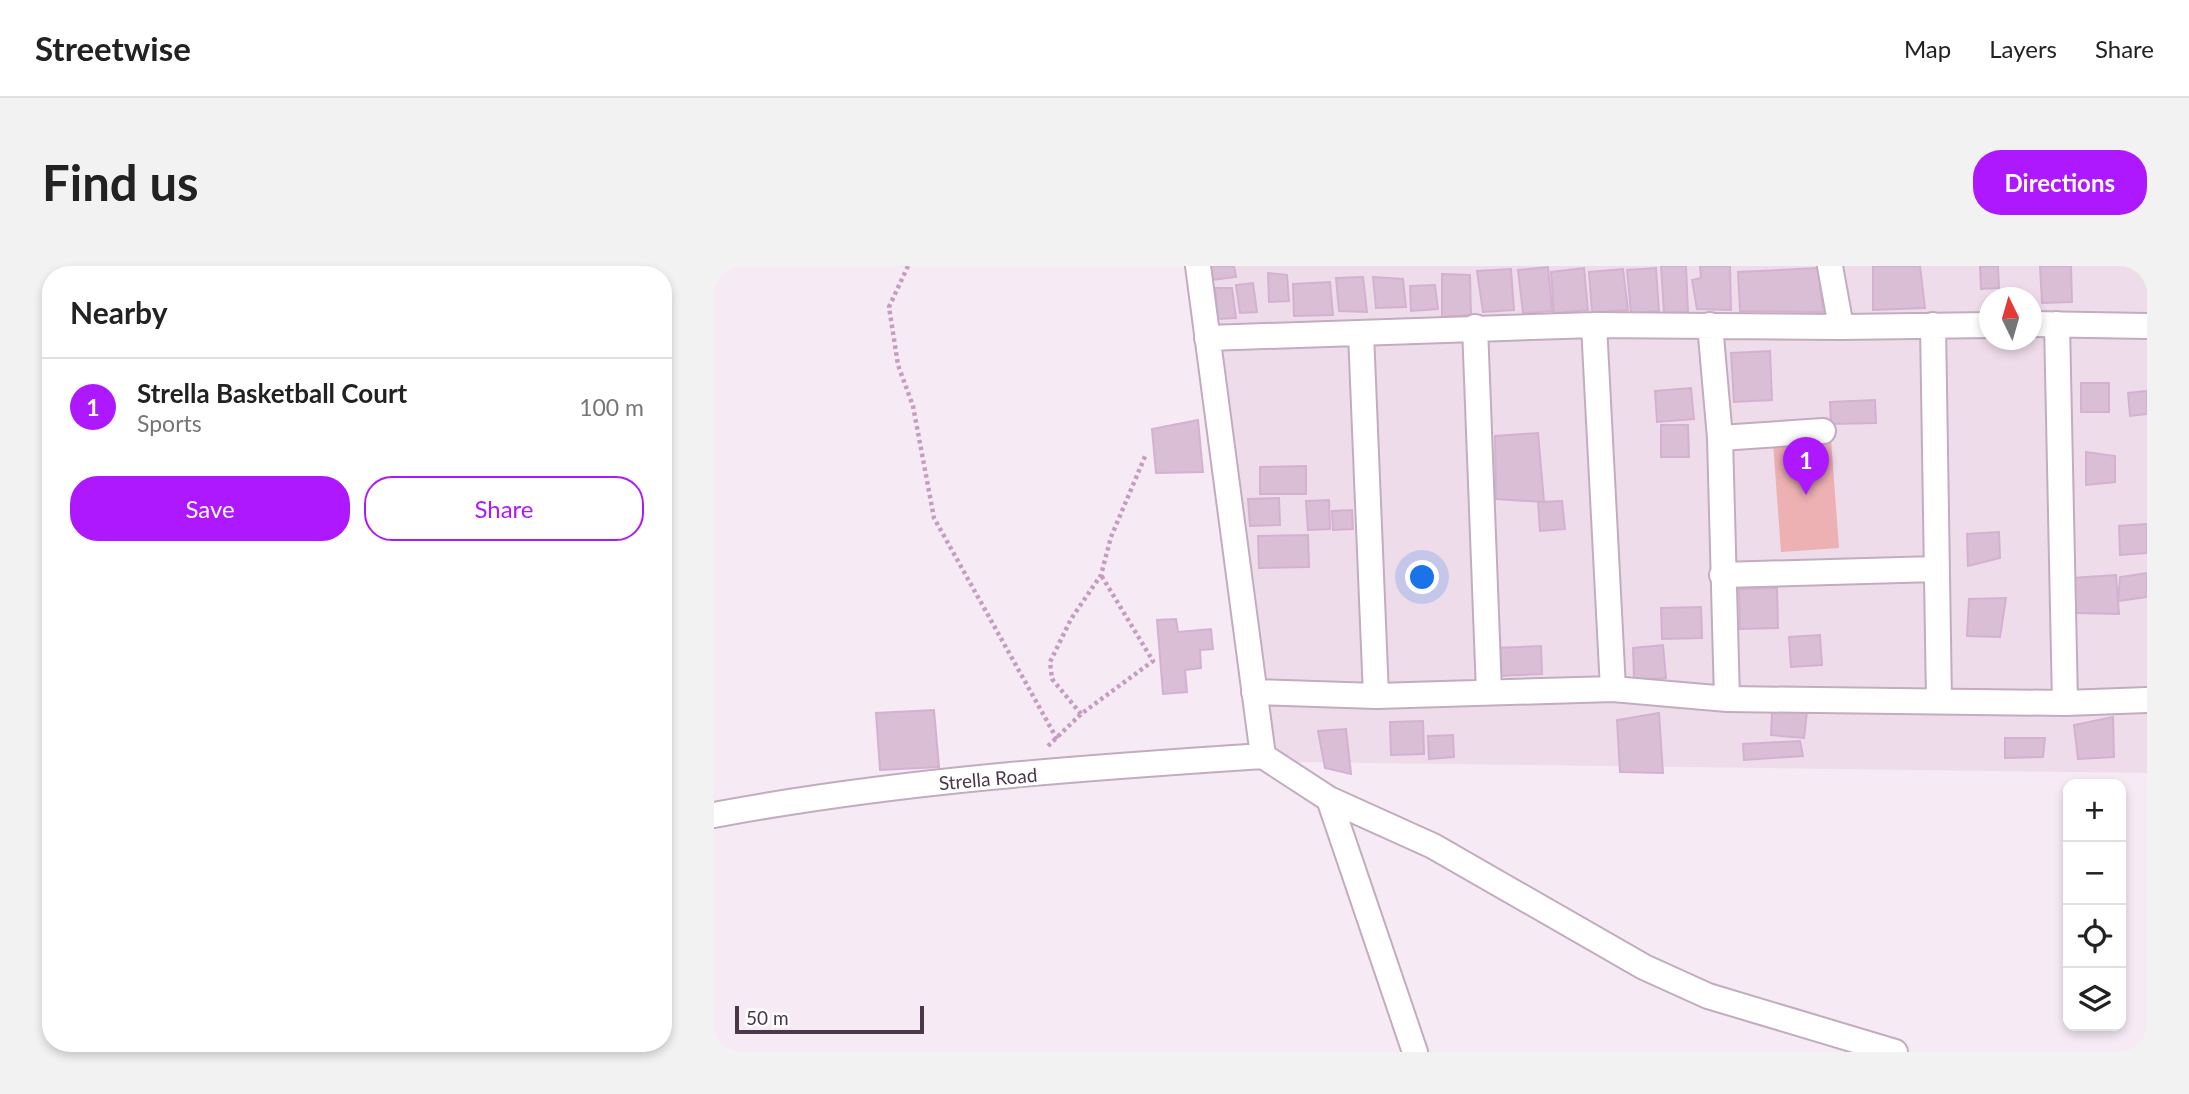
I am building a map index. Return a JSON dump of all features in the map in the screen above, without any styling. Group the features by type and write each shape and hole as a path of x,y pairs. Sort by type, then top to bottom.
{"street":[{"path":"1198,266 1263,756 1329,799 1433,846 1644,967 1708,996 1895,1052"},
{"path":"1830,266 1841,327"},
{"path":"2042,324 2147,326"},
{"path":"2057,324 2065,703"},
{"path":"1594,325 1613,689"},
{"path":"1710,325 1720,438 1727,699"},
{"path":"1933,325 1940,701"},
{"path":"1207,338 1475,327 1979,325"},
{"path":"1475,327 1489,692"},
{"path":"1361,332 1376,696"},
{"path":"1720,438 1823,431"},
{"path":"1722,575 1936,569"},
{"path":"1254,692 1376,696 1613,689 1727,699 2065,703 2147,700"},
{"name":"Strella Road","path":"714,816 799,799 1263,756"},
{"path":"1329,799 1415,1052"}],"path":[{"path":"908,266 889,307 898,365 913,406 934,518 1057,739"},
{"path":"1081,714 1052,678 1050,662 1071,620 1101,575 1111,537 1146,454"},
{"path":"1048,774 1034,757 1057,739 1081,714 1153,661 1101,575"}],"shaded area":[{"path":"1188,266 2147,266 2147,773 1292,762 1249,725"},
{"path":"1831,439 1839,548 1781,552 1773,443"}],"building":[{"path":"1211,266 1234,266 1236,277 1211,280"},
{"path":"1661,266 1686,266 1688,312 1664,313"},
{"path":"1700,266 1730,266 1731,310 1697,309 1692,280 1701,278"},
{"path":"1873,266 1920,266 1925,308 1873,310"},
{"path":"1980,266 1998,266 1999,287 1981,287"},
{"path":"2040,266 2071,266 2072,302 2042,303"},
{"path":"1548,267 1552,311 1523,313 1518,270"},
{"path":"1584,268 1588,310 1554,313 1551,272"},
{"path":"1656,268 1659,311 1631,313 1627,270"},
{"path":"1818,268 1823,312 1740,311 1738,272"},
{"path":"1511,269 1514,310 1483,312 1477,271"},
{"path":"1623,269 1628,310 1592,312 1589,272"},
{"path":"1268,273 1287,275 1289,301 1269,302"},
{"path":"1442,274 1470,275 1471,315 1442,317"},
{"path":"1363,277 1367,312 1339,311 1336,278"},
{"path":"1373,277 1403,279 1406,307 1376,308"},
{"path":"1330,282 1333,315 1294,316 1293,284"},
{"path":"1253,283 1257,312 1240,313 1236,285"},
{"path":"1435,285 1438,309 1411,311 1410,286"},
{"path":"1215,288 1232,288 1236,318 1218,319"},
{"path":"1770,351 1772,400 1734,402 1731,353"},
{"path":"2081,383 2109,383 2109,412 2081,412"},
{"path":"1691,388 1694,419 1657,422 1655,391"},
{"path":"2147,391 2147,414 2130,416 2128,393"},
{"path":"1875,400 1876,423 1831,424 1830,402"},
{"path":"1198,420 1203,472 1156,473 1152,429"},
{"path":"1661,425 1688,425 1689,457 1661,457"},
{"path":"1538,433 1544,502 1496,499 1495,436"},
{"path":"2086,452 2115,456 2115,482 2086,485"},
{"path":"1306,466 1306,494 1260,494 1260,467"},
{"path":"1279,498 1280,525 1250,526 1248,499"},
{"path":"1329,500 1330,529 1308,530 1306,501"},
{"path":"1562,501 1565,529 1540,531 1538,502"},
{"path":"1352,510 1353,529 1333,530 1332,511"},
{"path":"2147,524 2147,553 2120,555 2119,526"},
{"path":"1999,532 2000,558 1968,566 1967,534"},
{"path":"1308,535 1309,567 1259,568 1258,536"},
{"path":"2147,573 2147,597 2118,601 2120,577"},
{"path":"2116,575 2119,614 2074,613 2072,578"},
{"path":"1777,588 1778,628 1740,629 1739,589"},
{"path":"2006,598 2000,637 1967,636 1969,599"},
{"path":"1701,607 1702,638 1662,639 1661,608"},
{"path":"1176,619 1178,632 1211,629 1213,649 1200,650 1201,668 1185,670 1187,692 1163,694 1157,620"},
{"path":"1820,635 1822,665 1791,667 1789,637"},
{"path":"1663,645 1666,678 1634,680 1633,648"},
{"path":"1541,646 1542,674 1497,676 1495,648"},
{"path":"934,710 939,767 880,770 876,713"},
{"path":"1807,711 1804,738 1771,735 1772,712"},
{"path":"1659,713 1663,773 1620,772 1617,720"},
{"path":"2113,717 2114,757 2078,759 2074,725"},
{"path":"1423,721 1424,754 1391,755 1390,722"},
{"path":"1346,729 1351,774 1325,768 1318,731"},
{"path":"1453,735 1454,757 1429,759 1428,736"},
{"path":"2005,738 2045,738 2043,757 2005,758"},
{"path":"1800,741 1803,756 1744,760 1743,744"}],"place":[{"name":"Strella Basketball Court","path":"1806,495"}]}
